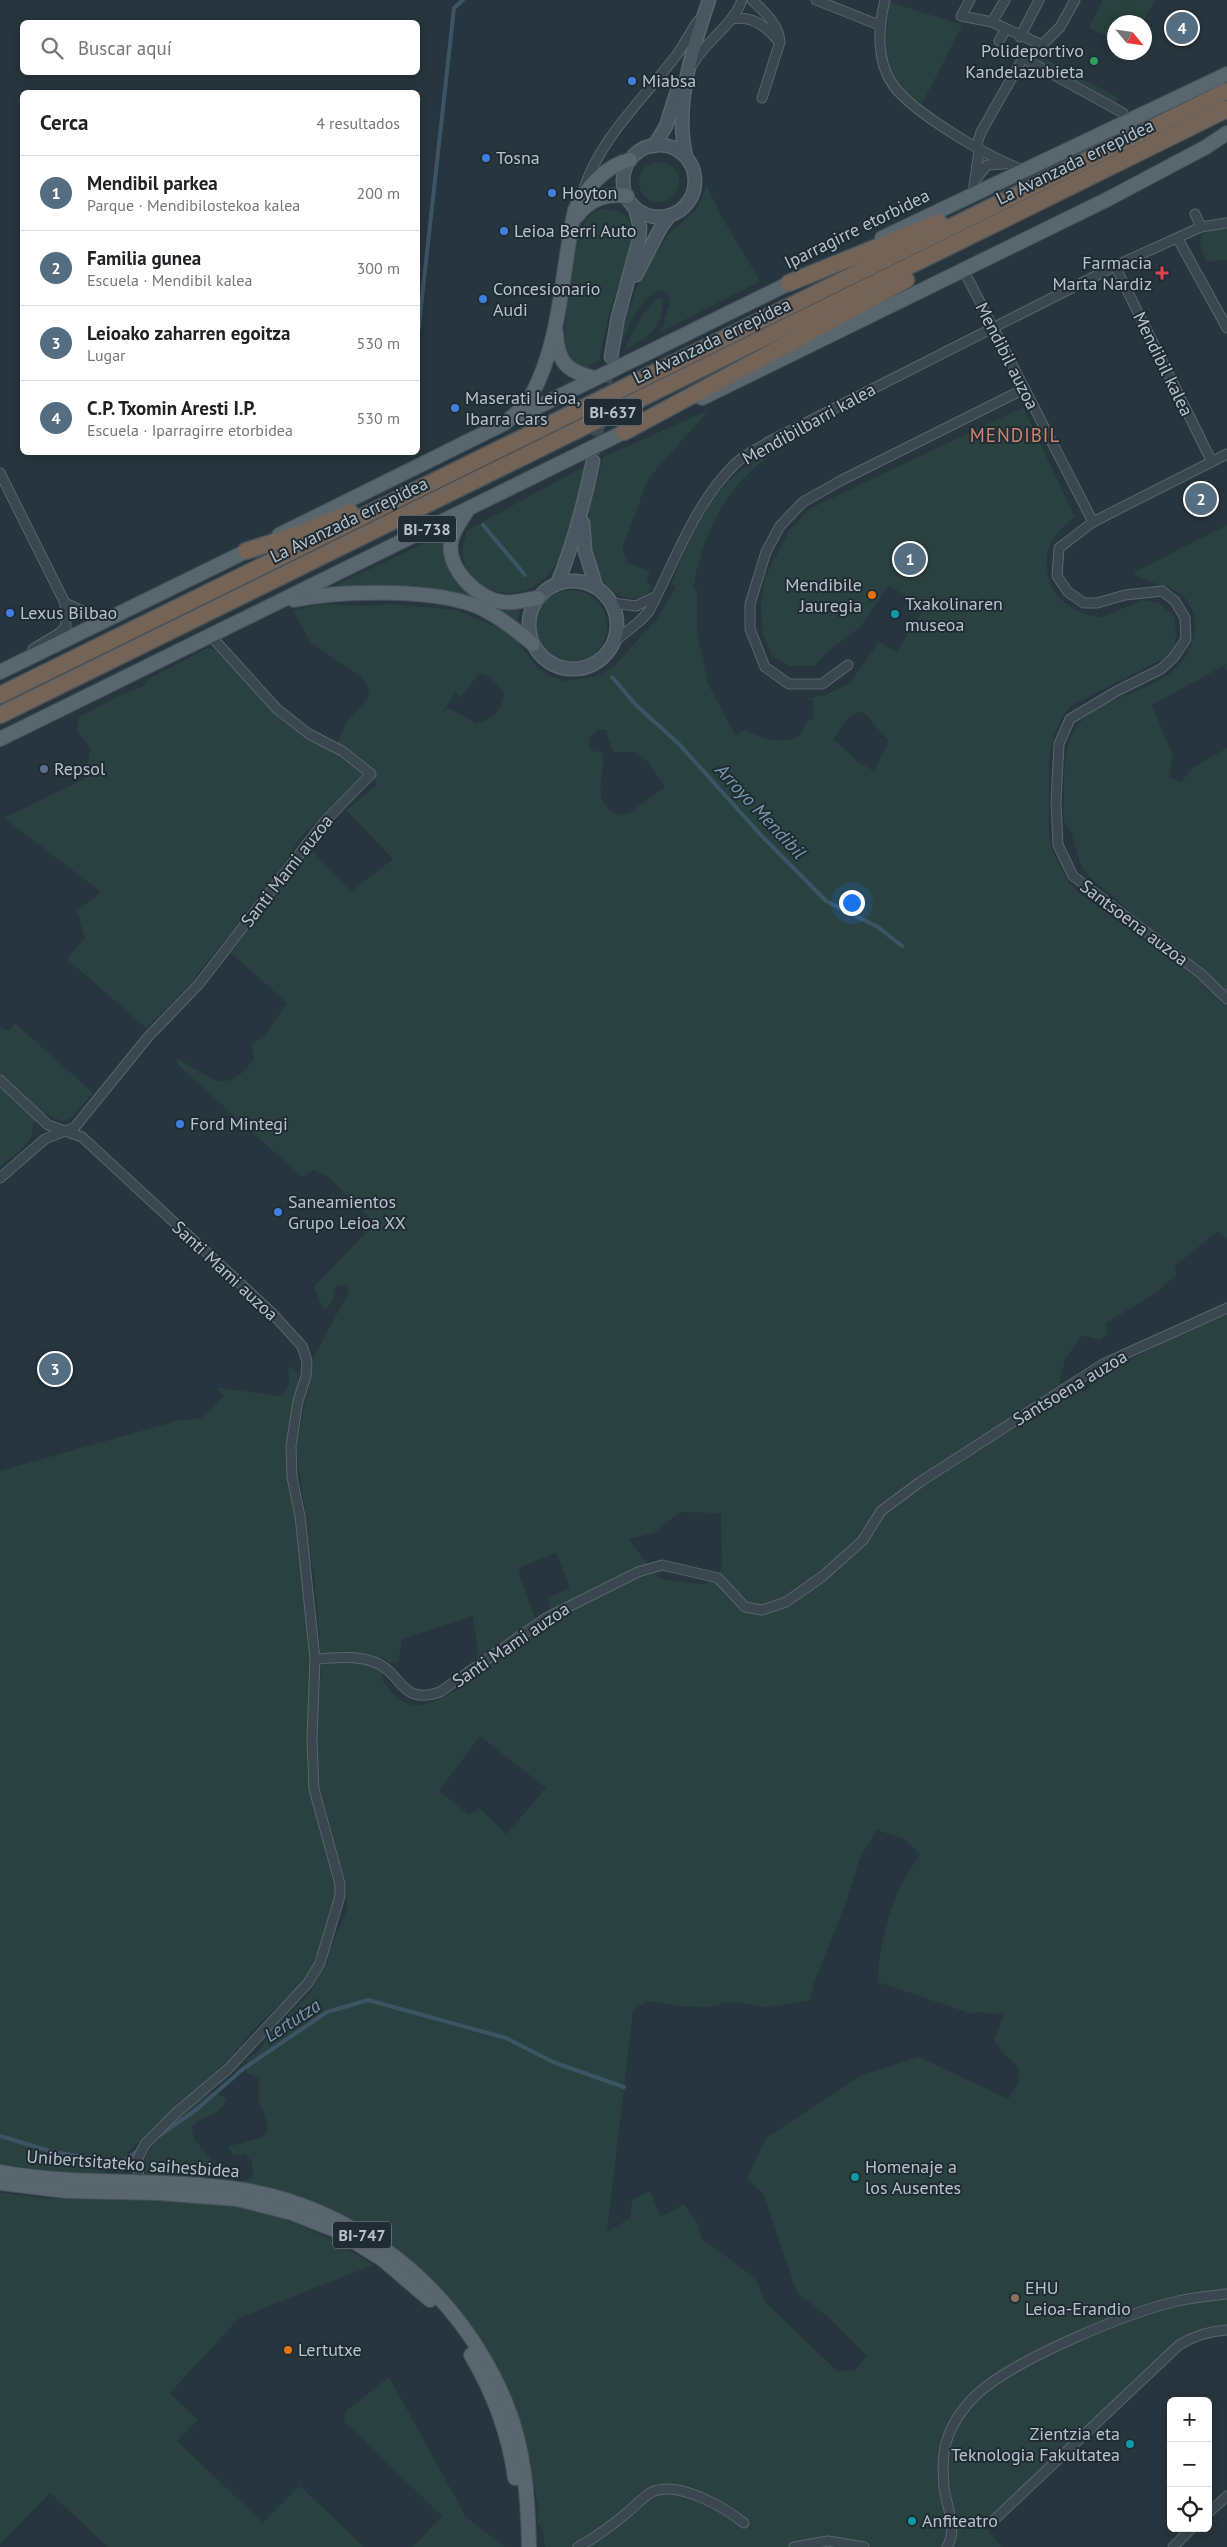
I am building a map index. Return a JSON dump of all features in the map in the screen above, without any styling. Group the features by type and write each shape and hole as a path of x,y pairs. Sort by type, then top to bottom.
{"highway":[{"name":"La Avanzada errepidea","path":"0,696 1227,91"},
{"name":"La Avanzada errepidea","path":"0,715 1227,109"},
{"path":"789,283 1064,172"},
{"path":"624,432 820,325 968,248 1042,200"},
{"path":"246,551 302,533 526,435"}],"main road":[{"name":"Iparragirre etorbidea","path":"0,671 789,283 974,186 1024,170 1227,74"},
{"path":"624,432 722,388 964,271 1108,199 1206,147 1227,133"},
{"path":"505,423 520,410 531,396 543,368 556,322 572,223 581,199 605,173 630,160"},
{"path":"572,223 580,212 597,198 610,195 627,196"},
{"path":"556,322 559,353 564,364 576,374 595,378"},
{"name":"BI-738","path":"0,739 624,432"},
{"path":"468,509 454,530 451,543 457,570 481,594 503,602 538,598"},
{"path":"272,605 310,597 352,592 438,597 467,603 483,609 533,644"},
{"name":"Unibertsitateko saihesbidea","path":"0,2172 35,2179 230,2188 293,2203 344,2224 388,2250 412,2269 434,2292 467,2334 489,2368 508,2407 522,2456 528,2510 529,2547"},
{"name":"Unibertsitateko saihesbidea","path":"0,2183 66,2191 158,2193 237,2199 311,2220 335,2230 382,2259 426,2296 459,2336 480,2370 497,2408 513,2461 520,2512 519,2547"}],"street":[{"path":"687,76 706,44 731,20 742,0"},
{"path":"752,0 777,27 780,42 762,98"},
{"path":"816,0 879,25"},
{"path":"885,0 879,25 882,58 893,85 923,112 978,149 1006,164 1024,170"},
{"path":"970,0 961,16 992,22 1042,45"},
{"path":"992,22 1005,0"},
{"path":"1020,36 1039,0"},
{"path":"974,186 981,132 1023,58 1042,45 1060,27 1075,0"},
{"path":"618,317 642,262 670,215 683,207 692,194 694,179 686,157 681,131 687,76 708,4"},
{"path":"654,146 666,126 688,48 708,4"},
{"path":"581,199 588,175 608,140 677,53 708,4"},
{"path":"731,20 753,19 780,42"},
{"path":"999,41 1006,29"},
{"path":"1023,58 1123,113"},
{"path":"611,358 618,317 639,240 640,227 635,208 627,196 623,181 630,160 641,151 654,146 671,148 686,157"},
{"path":"974,186 987,165 1006,164"},
{"path":"635,208 648,215 670,215"},
{"path":"1195,214 1201,227"},
{"path":"992,328 1115,266 1201,227 1227,223"},
{"path":"1178,239 1227,328"},
{"name":"Mendibil kalea","path":"1115,266 1212,462"},
{"name":"Mendibil auzoa","path":"964,271 1092,522"},
{"name":"Mendibilbarri kalea","path":"615,641 641,620 657,595 688,530 708,497 735,464 770,441 992,328"},
{"path":"848,666 822,684 789,684 765,667 750,630 750,604 766,552 780,526 803,502 842,480 1024,389"},
{"path":"1092,522 1227,454"},
{"path":"556,584 571,551 582,515 593,461"},
{"path":"0,473 65,603 67,623 63,631 0,671"},
{"path":"582,515 585,551 596,586"},
{"name":"Santsoena auzoa","path":"1092,522 1059,548 1057,576 1068,592 1084,603 1097,603 1125,594 1162,591 1175,601 1185,618 1186,639 1174,658 1161,669 1117,691 1070,719 1059,744 1056,802 1058,846 1073,876 1201,974 1227,999"},
{"path":"570,580 583,581 596,586 612,603 617,622 615,641 607,654 596,663 583,668 568,669 554,665 541,656 533,644 529,620 532,609 538,598 556,584 570,580"},
{"path":"612,603 636,606 657,595"},
{"path":"65,603 92,615 103,617 116,615"},
{"name":"Santi Mami auzoa","path":"0,1178 46,1139 74,1127 148,1037 198,984 324,822 371,774 342,751 309,734 277,709 210,635"},
{"name":"Santi Mami auzoa","path":"0,1080 48,1125 82,1137 271,1312 302,1346 307,1361 291,1446 292,1477 300,1516 315,1659 356,1657 376,1662 408,1691 426,1697 440,1692 562,1609 638,1572 662,1565 718,1578 746,1607 762,1610 786,1602 823,1576 864,1540 881,1511 920,1482"},
{"name":"Santsoena auzoa","path":"920,1482 1103,1364 1227,1308"},
{"path":"138,2183 138,2158 145,2144 176,2113 228,2069 308,1983 323,1954 340,1896 340,1884 314,1789 312,1739 315,1659"},
{"path":"947,2547 952,2529 944,2488 943,2464 946,2443 962,2412 976,2395 1013,2370 1066,2343 1119,2321 1178,2301 1227,2294"},
{"path":"994,2520 1179,2345 1191,2338 1214,2330 1227,2330"},
{"path":"578,2547 604,2531 646,2496 660,2490 674,2491 703,2498 722,2506 744,2523"},
{"path":"1212,2509 1227,2496"},
{"path":"1173,2546 1188,2532"},
{"path":"794,2547 811,2542 828,2541 864,2547"}],"green space":[{"path":"1103,0 1155,0 1147,15 1107,15 1107,37 1089,27"},
{"path":"890,2 962,25 922,104 899,84 886,60 884,33"},
{"path":"1029,59 1045,59 1119,98 1115,106"},
{"path":"663,162 670,165 676,171 679,182 678,190 670,199 663,202 655,202 648,199 640,190 639,178 642,171 651,163"},
{"path":"707,185 721,216 760,281 661,332 670,302 668,294 663,291 656,291 638,310 619,351 626,316 642,274 669,234 697,209"},
{"path":"600,209 616,211 625,215 632,229 632,238 628,258 611,307 599,361 591,364 589,370 578,367 569,360 565,335 566,315 568,293 580,234 587,219"},
{"path":"1227,229 1227,260 1206,261 1200,245 1201,235 1207,231"},
{"path":"662,298 661,316 653,330 640,341 625,349 634,329 646,311 655,299"},
{"path":"1023,407 1075,517 1060,530 1050,544 1046,560 1049,580 1057,595 1072,608 1099,618 1143,600 1159,603 1174,616 1176,634 1174,653 1071,706 1062,717 1054,735 1049,760 1049,828 1051,847 1069,883 1083,896 1196,978 1227,1007 1227,1239 1218,1231 1175,1266 1176,1275 1157,1292 1106,1323 1108,1333 1100,1340 1082,1335 1065,1359 1059,1383 1085,1393 1097,1379 1111,1369 1185,1332 1227,1314 1227,2325 1212,2326 1182,2337 982,2524 1002,2547 545,2547 543,2531 537,2521 539,2507 533,2484 531,2462 507,2387 496,2363 468,2322 437,2285 383,2240 334,2213 281,2191 234,2183 245,2181 253,2176 252,2162 245,2154 234,2155 227,2147 263,2137 268,2130 265,2115 259,2102 259,2078 247,2073 247,2059 259,2050 275,2026 306,1997 312,1988 328,1963 327,1956 347,1909 346,1885 320,1788 317,1742 321,1666 314,1572 307,1550 308,1532 296,1449 314,1357 349,1291 347,1285 336,1286 332,1302 324,1310 314,1287 375,1223 327,1176 314,1170 302,1177 178,1065 176,1058 208,1077 225,1081 234,1079 254,1059 251,1045 266,1034 287,1003 231,953 258,917 270,906 278,890 310,849 352,891 393,859 346,810 377,785 370,769 337,744 346,723 368,698 369,688 361,677 310,642 293,610 321,604 362,606 389,604 457,610 501,629 516,640 536,666 548,675 564,681 595,677 612,668 658,618 676,586 671,584 688,544 709,506 718,494 739,472 778,443 781,447 746,476 721,508 704,546 693,589 697,589 697,631 708,684 736,736 744,730 772,740 787,740 801,735 806,721 814,719 813,700 806,699 825,695 850,683 879,642 896,652 924,609 889,585 860,627 827,652 814,666 790,666 773,657 763,634 761,606 765,577 789,531 809,509","holes":["480,673 491,678 504,692 496,713 476,724 450,708 443,712 455,692 460,698","862,711 889,740 874,771 858,762 833,739 848,718","598,729 606,730 613,752 634,752 649,763 665,787 631,812 619,816 610,810 601,796 603,753 590,750 589,738","680,1512 721,1513 722,1568 706,1585 660,1579 628,1539 654,1533","556,1553 570,1588 548,1598 555,1625 540,1632 518,1570 525,1565","473,1616 480,1672 454,1691 434,1702 423,1705 413,1705 404,1702 382,1680 381,1656 390,1663 398,1662 402,1639","480,1736 546,1788 506,1834 479,1808 469,1815 439,1791","877,1830 904,1839 920,1854 900,1886 890,1913 881,1947 878,1982 969,2013 982,2012 1004,2015 994,2040 1004,2054 1019,2068 1018,2084 1008,2099 919,2057 862,2075 766,2138 747,2179 763,2193 797,2293 829,2318 867,2356 855,2370 838,2372 766,2303 755,2278 701,2238 698,2224 684,2204 661,2217 650,2191 632,2200 630,2218 607,2232 633,2010 647,2001 680,2006 706,2007 730,2002 765,2007 809,2001 814,1983 847,1900 860,1858"]},
{"path":"709,410 648,479 622,549 628,563 650,571 646,580 653,588 642,598 627,598 614,592 604,582 597,569 592,554 590,538 590,509 603,457"},
{"path":"585,466 568,539 562,553 546,577 532,587 516,592 499,592 484,587 472,578 465,565 463,549 468,530"},
{"path":"1227,525 1227,672 1223,666 1152,705 1173,756 1169,777 1181,782 1194,767 1227,748 1227,990 1178,950 1169,946 1090,877 1079,859 1063,813 1067,749 1079,724 1092,712 1158,681 1172,671 1184,659 1192,642 1195,627 1193,612 1189,603 1175,591 1133,573"},
{"path":"450,531 447,563 451,574 457,582 477,593 521,604 517,622 495,610 328,589"},
{"path":"571,590 591,596 601,606 607,626 601,646 591,656 571,662 551,656 541,646 535,626 541,606 551,596"},
{"path":"207,648 216,650 278,716 306,738 335,753 362,775 299,839 288,859 191,983 146,1028 67,959 85,938 77,911 101,892 4,818 84,779 91,748 77,731 79,717 143,686 149,679"},
{"path":"15,1023 93,1093 71,1118 62,1121 46,1113 33,1124 33,1131 27,1143 0,1167 0,1027 9,1031"},
{"path":"288,1366 299,1373 287,1449 310,1656 307,1745 308,1780 335,1885 335,1897 322,1947 302,1983 256,2027 227,2061 128,2152 129,2166 121,2173 112,2169 92,2177 0,2164 0,1471 180,1420 202,1419 224,1396 216,1387 277,1396 287,1387"},
{"path":"212,2091 227,2098 224,2105 216,2113 201,2119 192,2127 194,2139 211,2159 200,2170 208,2180 145,2177 144,2162 154,2144 184,2113"},
{"path":"0,2192 54,2199 189,2201 237,2206 279,2217 318,2233 373,2265 239,2318 170,2393 198,2420 177,2441 263,2523 300,2486 364,2547 108,2547 50,2493 0,2544"},
{"path":"389,2377 466,2517 505,2547 413,2547 442,2516 344,2421 345,2412"}],"waterway":[{"name":"MENDIBIL","path":"420,316 454,8 463,0"},
{"name":"Arroyo Mendibil","path":"483,525 525,575"},
{"name":"Arroyo Mendibil","path":"612,677 636,705 679,744 760,834 826,901 878,927 902,946"},
{"name":"Lertutza","path":"157,2137 196,2110 243,2069 327,2012 368,2000 506,2038 553,2062 624,2087"},
{"name":"Lertutza","path":"0,2136 50,2151 119,2164 139,2150"}],"tunnel":[{"path":"594,454 609,365"}],"place":[{"name":"C.P. Txomin Aresti I.P.","path":"1182,28"},
{"name":"Polideportivo Kandelazubieta","path":"1094,61"},
{"name":"Miabsa","path":"632,81"},
{"name":"Tosna","path":"486,158"},
{"name":"Hoyton","path":"552,193"},
{"name":"Leioa Berri Auto","path":"504,231"},
{"name":"Farmacia Marta Nardiz","path":"1162,273"},
{"name":"Concesionario Audi","path":"483,299"},
{"name":"Maserati Leioa, Ibarra Cars","path":"455,408"},
{"name":"Familia gunea","path":"1201,499"},
{"name":"Mendibil parkea","path":"910,559"},
{"name":"Mendibile Jauregia","path":"872,595"},
{"name":"Lexus Bilbao","path":"10,613"},
{"name":"Txakolinaren museoa","path":"895,614"},
{"name":"Repsol","path":"44,769"},
{"name":"Ford Mintegi","path":"180,1124"},
{"name":"Saneamientos Grupo Leioa XX","path":"278,1212"},
{"name":"Leioako zaharren egoitza","path":"55,1369"},
{"name":"Homenaje a los Ausentes","path":"855,2177"},
{"name":"EHU Leioa-Erandio","path":"1015,2298"},
{"name":"Lertutxe","path":"288,2350"},
{"name":"Zientzia eta Teknologia Fakultatea","path":"1130,2444"},
{"name":"Anfiteatro","path":"912,2521"}],"district":[{"name":"MENDIBIL","path":"1015,435"}]}
